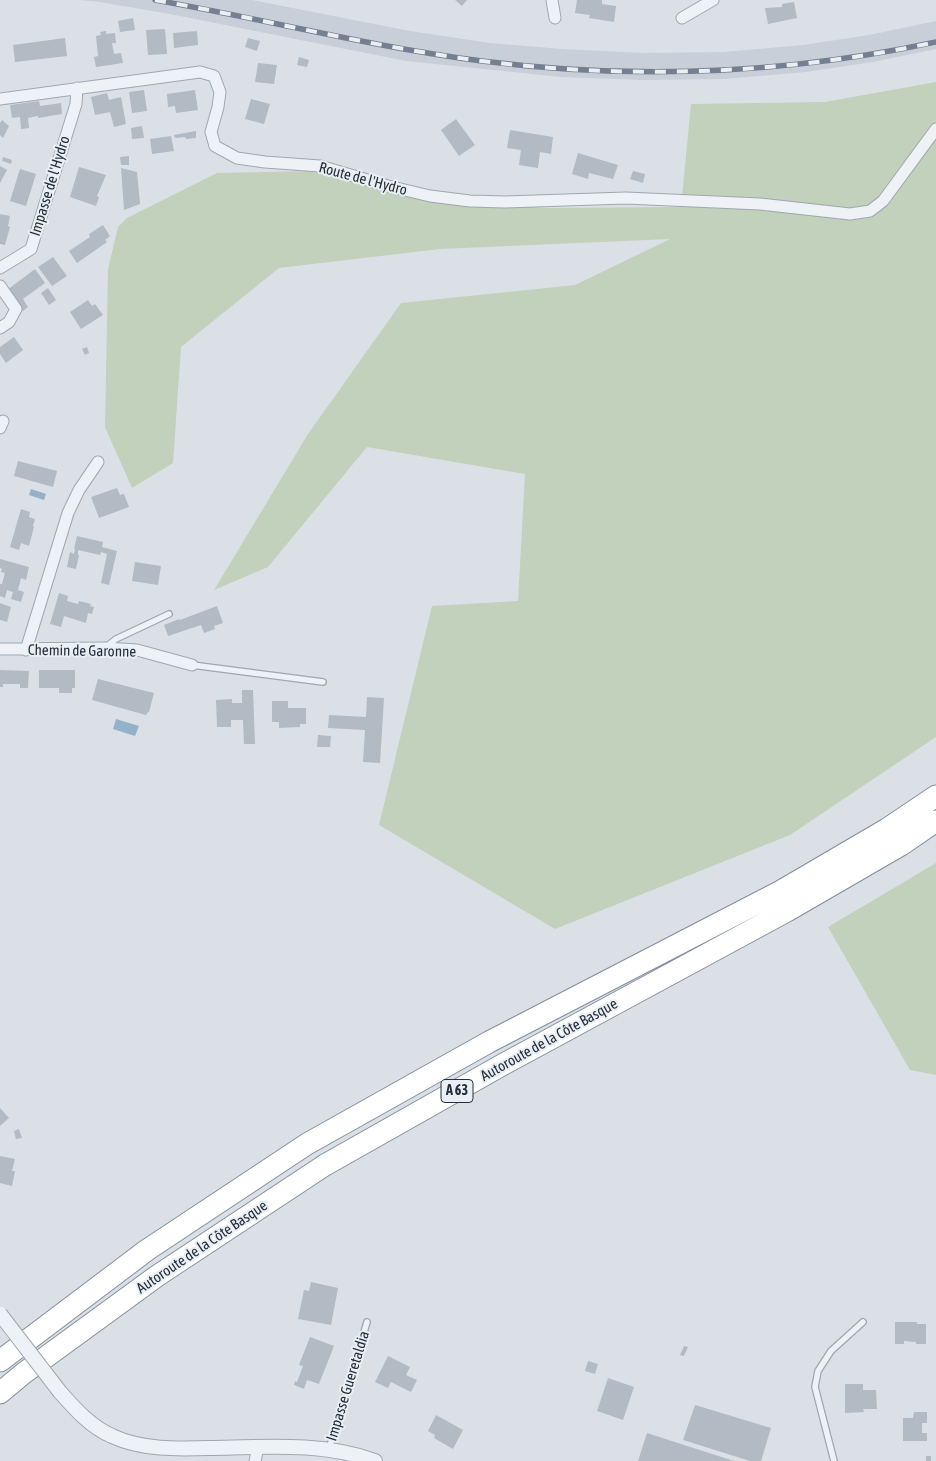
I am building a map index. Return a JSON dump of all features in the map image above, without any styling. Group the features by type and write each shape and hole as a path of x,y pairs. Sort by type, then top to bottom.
{"highway":[{"name":"Autoroute de la Côte Basque","path":"0,1361 147,1250 307,1144 489,1042 781,891 886,829 936,796"},
{"name":"Autoroute de la Côte Basque","path":"0,1393 24,1373 157,1276 325,1165 502,1065 787,911 901,845 936,822"}],"street":[{"path":"552,0 555,18"},
{"path":"682,18 712,0"},
{"name":"Route de l'Hydro","path":"0,99 200,72 214,76 220,92 211,132 215,146 237,158 320,166 430,196 470,201 505,202 626,198 760,204 850,214 870,211 883,201 936,129"},
{"name":"Impasse de l'Hydro","path":"0,268 31,248 76,104 77,88"},
{"path":"0,286 16,309 9,322 0,328"},
{"path":"26,650 68,512 79,490 98,462"},
{"name":"Chemin de Garonne","path":"0,650 105,648 137,650 192,665"},
{"path":"0,1314 60,1392 85,1419 111,1436 129,1442 163,1448 256,1454 329,1450 375,1461"}],"lane":[{"path":"105,648 116,639 170,614"},
{"path":"192,665 323,682"},
{"name":"Impasse Gueretaldia","path":"329,1450 367,1322"},
{"path":"834,1461 815,1387 818,1371 831,1351 863,1322"}],"shaded area":[{"path":"80,0 252,0 410,31 490,43 644,53 723,52 803,45 869,35 936,21 936,49 873,62 806,72 725,79 643,80 561,77 406,61 170,14"}],"green space":[{"path":"936,82 936,737 790,835 555,929 379,825 432,606 518,601 525,474 367,447 268,567 214,590 308,434 401,303 575,285 670,239 440,249 279,268 181,347 173,463 132,488 105,427 108,269 118,227 127,218 217,173 312,171 426,201 548,208 681,207 691,104 825,102"},
{"path":"936,863 936,1075 910,1070 828,927"}],"water":[{"path":"31,489 46,494 44,500 29,495"},
{"path":"116,719 139,726 135,736 113,729"}],"building":[{"path":"455,0 467,0 462,6"},
{"path":"577,0 602,0 602,4 616,6 614,22 589,18 590,15 575,13"},
{"path":"794,2 797,18 768,24 765,8 782,7 782,4"},
{"path":"133,18 135,30 120,32 118,21"},
{"path":"165,29 167,54 148,55 146,30"},
{"path":"106,31 106,34 115,33 116,43 112,43 114,54 121,53 123,63 96,67 94,57 98,56 96,36 101,35 100,32"},
{"path":"197,31 198,45 174,48 173,33"},
{"path":"65,38 67,56 15,62 13,45"},
{"path":"248,38 260,41 257,51 245,47"},
{"path":"299,57 309,60 307,67 297,65"},
{"path":"258,63 277,65 274,84 255,82"},
{"path":"144,90 147,111 132,113 129,92"},
{"path":"195,90 198,110 176,113 175,106 168,107 167,94"},
{"path":"107,93 109,100 121,97 126,124 114,127 110,112 95,115 91,97"},
{"path":"251,99 270,104 264,124 245,119"},
{"path":"39,101 40,106 61,103 62,114 28,118 29,128 21,129 20,117 12,118 10,105"},
{"path":"456,119 475,145 459,156 441,130"},
{"path":"2,120 9,126 3,138 0,135 0,123"},
{"path":"142,126 144,138 132,139 131,128"},
{"path":"510,130 553,137 551,154 540,152 538,168 519,165 521,150 507,148"},
{"path":"196,131 196,138 175,138 174,135"},
{"path":"171,136 174,151 152,154 150,139"},
{"path":"578,153 618,165 613,179 589,173 588,179 572,174"},
{"path":"129,156 129,165 121,165 120,157"},
{"path":"3,157 12,160 11,164 2,161"},
{"path":"0,166 7,170 0,183"},
{"path":"79,167 106,175 97,196 99,197 96,206 70,197"},
{"path":"121,168 137,172 140,204 124,210"},
{"path":"20,169 36,174 26,206 10,201"},
{"path":"633,171 645,174 643,183 630,179"},
{"path":"0,214 10,216 8,226 10,227 5,245 0,244"},
{"path":"103,225 110,236 105,240 107,242 77,263 69,251 90,237 89,234"},
{"path":"53,257 67,276 52,286 38,267"},
{"path":"35,269 45,283 23,299 28,307 23,311 7,290"},
{"path":"48,288 56,300 49,305 41,293"},
{"path":"88,300 92,306 95,304 103,315 81,329 70,312"},
{"path":"14,337 23,350 6,363 0,354 0,347"},
{"path":"87,347 89,353 85,355 82,349"},
{"path":"18,461 57,471 53,487 14,476"},
{"path":"117,488 120,495 124,494 129,507 99,518 91,497"},
{"path":"21,509 30,512 29,517 35,519 29,546 21,543 19,550 10,547"},
{"path":"77,536 103,542 102,547 117,551 109,585 101,583 107,554 101,552 100,555 78,550 79,555 76,569 67,567 70,552 74,554"},
{"path":"0,559 29,567 26,580 21,578 18,590 24,592 21,602 11,599 13,592 7,590 5,598 0,596 0,584 2,584 5,573 1,572"},
{"path":"135,562 161,566 158,585 132,581"},
{"path":"59,593 68,596 67,601 78,604 79,601 91,604 90,606 94,607 92,614 88,613 86,623 64,616 61,627 50,624"},
{"path":"0,603 11,607 7,622 0,620"},
{"path":"217,606 223,623 214,626 215,629 204,633 201,625 168,636 164,625"},
{"path":"0,670 29,671 28,688 20,688 20,684 3,684 3,687 0,687"},
{"path":"39,670 75,670 75,688 72,688 72,693 59,693 59,688 39,688"},
{"path":"98,679 154,693 149,712 146,715 92,700"},
{"path":"242,690 253,690 255,744 244,744 243,720 231,720 231,727 217,727 216,700 232,699 232,703 242,703"},
{"path":"367,697 384,698 380,763 363,762 365,730 328,728 329,715 366,717"},
{"path":"272,701 288,701 288,708 306,708 306,724 300,724 300,727 279,728 279,722 272,722"},
{"path":"318,735 331,736 330,747 317,747"},
{"path":"0,1108 9,1118 0,1126"},
{"path":"19,1129 22,1138 16,1139 14,1131"},
{"path":"0,1156 15,1159 12,1171 15,1171 12,1186 0,1183"},
{"path":"311,1282 338,1288 331,1325 298,1319 304,1290 309,1291"},
{"path":"895,1322 926,1324 926,1344 904,1341 904,1344 895,1344"},
{"path":"310,1337 334,1346 319,1384 307,1380 304,1389 294,1385 303,1366 299,1365"},
{"path":"684,1346 688,1347 684,1356 680,1355"},
{"path":"388,1356 410,1367 406,1375 417,1380 411,1392 391,1382 388,1388 375,1382"},
{"path":"588,1361 598,1364 595,1374 585,1371"},
{"path":"608,1378 634,1387 623,1420 597,1411"},
{"path":"845,1384 863,1384 863,1390 876,1390 877,1409 863,1409 864,1412 845,1413"},
{"path":"695,1405 771,1428 761,1461 750,1461 683,1440"},
{"path":"914,1412 927,1412 927,1423 922,1423 922,1433 927,1433 927,1441 903,1441 903,1418 913,1418"},
{"path":"436,1415 463,1430 453,1449 434,1438 435,1435 428,1431"},
{"path":"647,1433 734,1461 638,1461"},
{"path":"926,1456 931,1456 931,1461 926,1461"}],"railway":[{"path":"155,0 359,41 441,55 539,67 596,71 710,71 767,67 880,53 936,42"}]}
